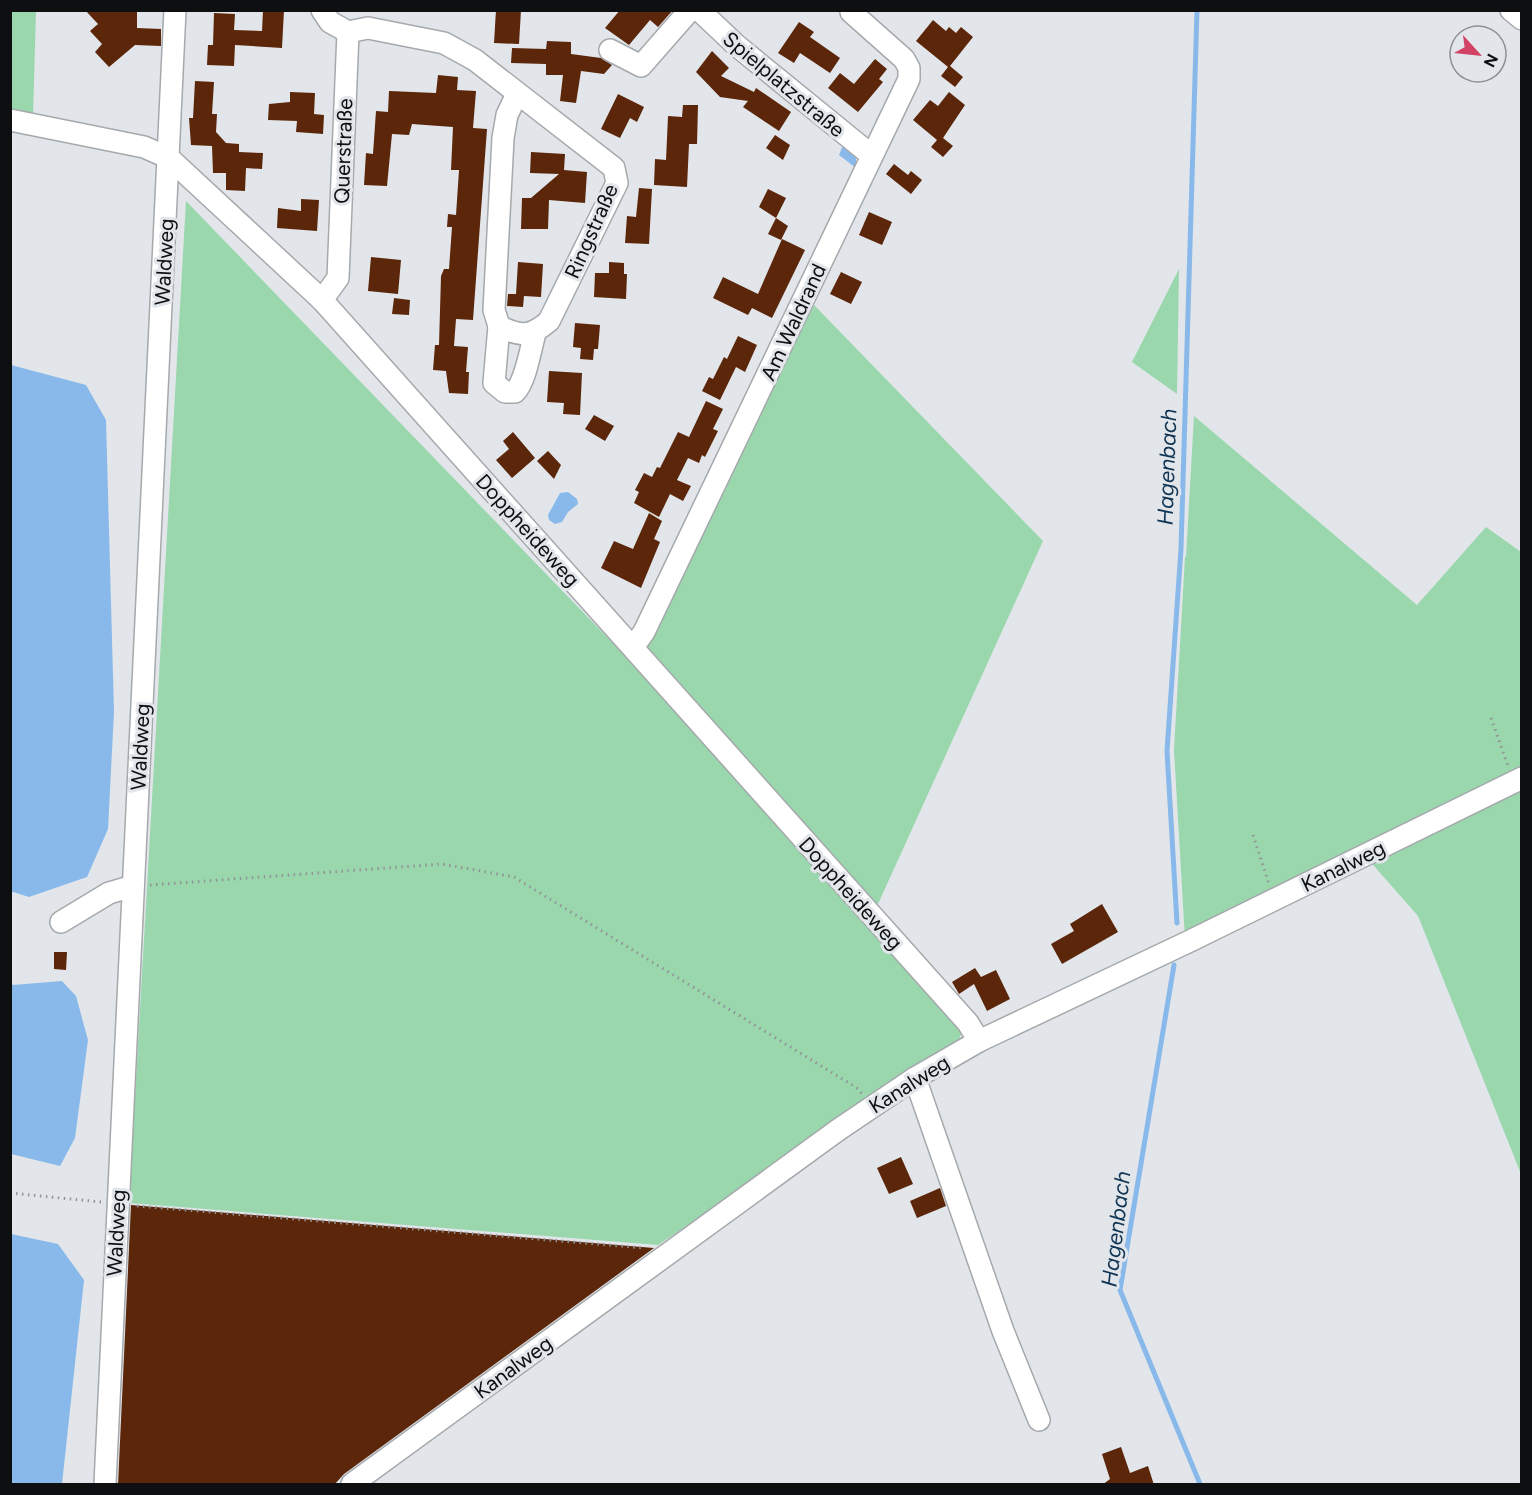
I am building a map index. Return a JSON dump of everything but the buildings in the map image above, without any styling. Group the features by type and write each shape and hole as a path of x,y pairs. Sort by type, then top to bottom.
{"street":[{"name":"Waldweg","path":"105,1485 175,10"},
{"path":"322,10 330,22 348,32"},
{"path":"1511,10 1521,19"},
{"path":"610,50 641,66 698,11"},
{"name":"Spielplatzstraße","path":"698,11 736,45 871,155"},
{"name":"Am Waldrand","path":"633,647 644,632 909,79 909,68 904,58 851,12"},
{"name":"Ringstraße","path":"348,32 368,28 444,43 475,60 614,168 617,183 549,321 536,333 526,361 522,384 515,392 505,392 494,383 499,326 494,310 503,138 507,116 517,94"},
{"name":"Querstraße","path":"322,300 338,278 348,32"},
{"name":"Doppheideweg","path":"10,120 144,147 169,158 322,300 968,1023 979,1041"},
{"path":"499,326 516,335 536,333"},
{"name":"Kanalweg","path":"352,1485 673,1250 915,1078 979,1041 1274,900 1517,780"},
{"path":"62,922 109,893 133,886"},
{"path":"915,1078 1003,1331 1039,1420"}],"path":[{"path":"1491,718 1517,780"},
{"path":"1253,835 1274,900"},
{"path":"133,886 442,864 514,877 857,1088 873,1106"},
{"path":"10,1193 673,1250"}],"green space":[{"path":"10,11 36,11 33,116 11,111"},
{"path":"186,201 635,666 814,305 1043,541 868,926 962,1030 959,1041 658,1245 129,1203"},
{"path":"1179,269 1177,394 1132,362"},
{"path":"1194,416 1417,605 1486,527 1521,552 1521,1174 1418,916 1360,850 1185,939 1174,750"}],"water":[{"path":"843,145 856,158 856,168 839,155"},
{"path":"11,365 86,385 106,420 114,712 108,829 87,877 29,897 10,891"},
{"path":"568,492 577,499 578,504 568,512 562,522 555,524 549,520 548,515 560,493"},
{"path":"10,981 13,985 62,981 76,996 88,1040 75,1138 60,1166 11,1154"},
{"path":"11,1234 58,1244 84,1280 62,1484 11,1484"}],"waterway":[{"name":"Hagenbach","path":"1177,923 1167,751 1181,549 1197,10"},
{"name":"Hagenbach","path":"1174,965 1120,1290 1200,1484"}]}
